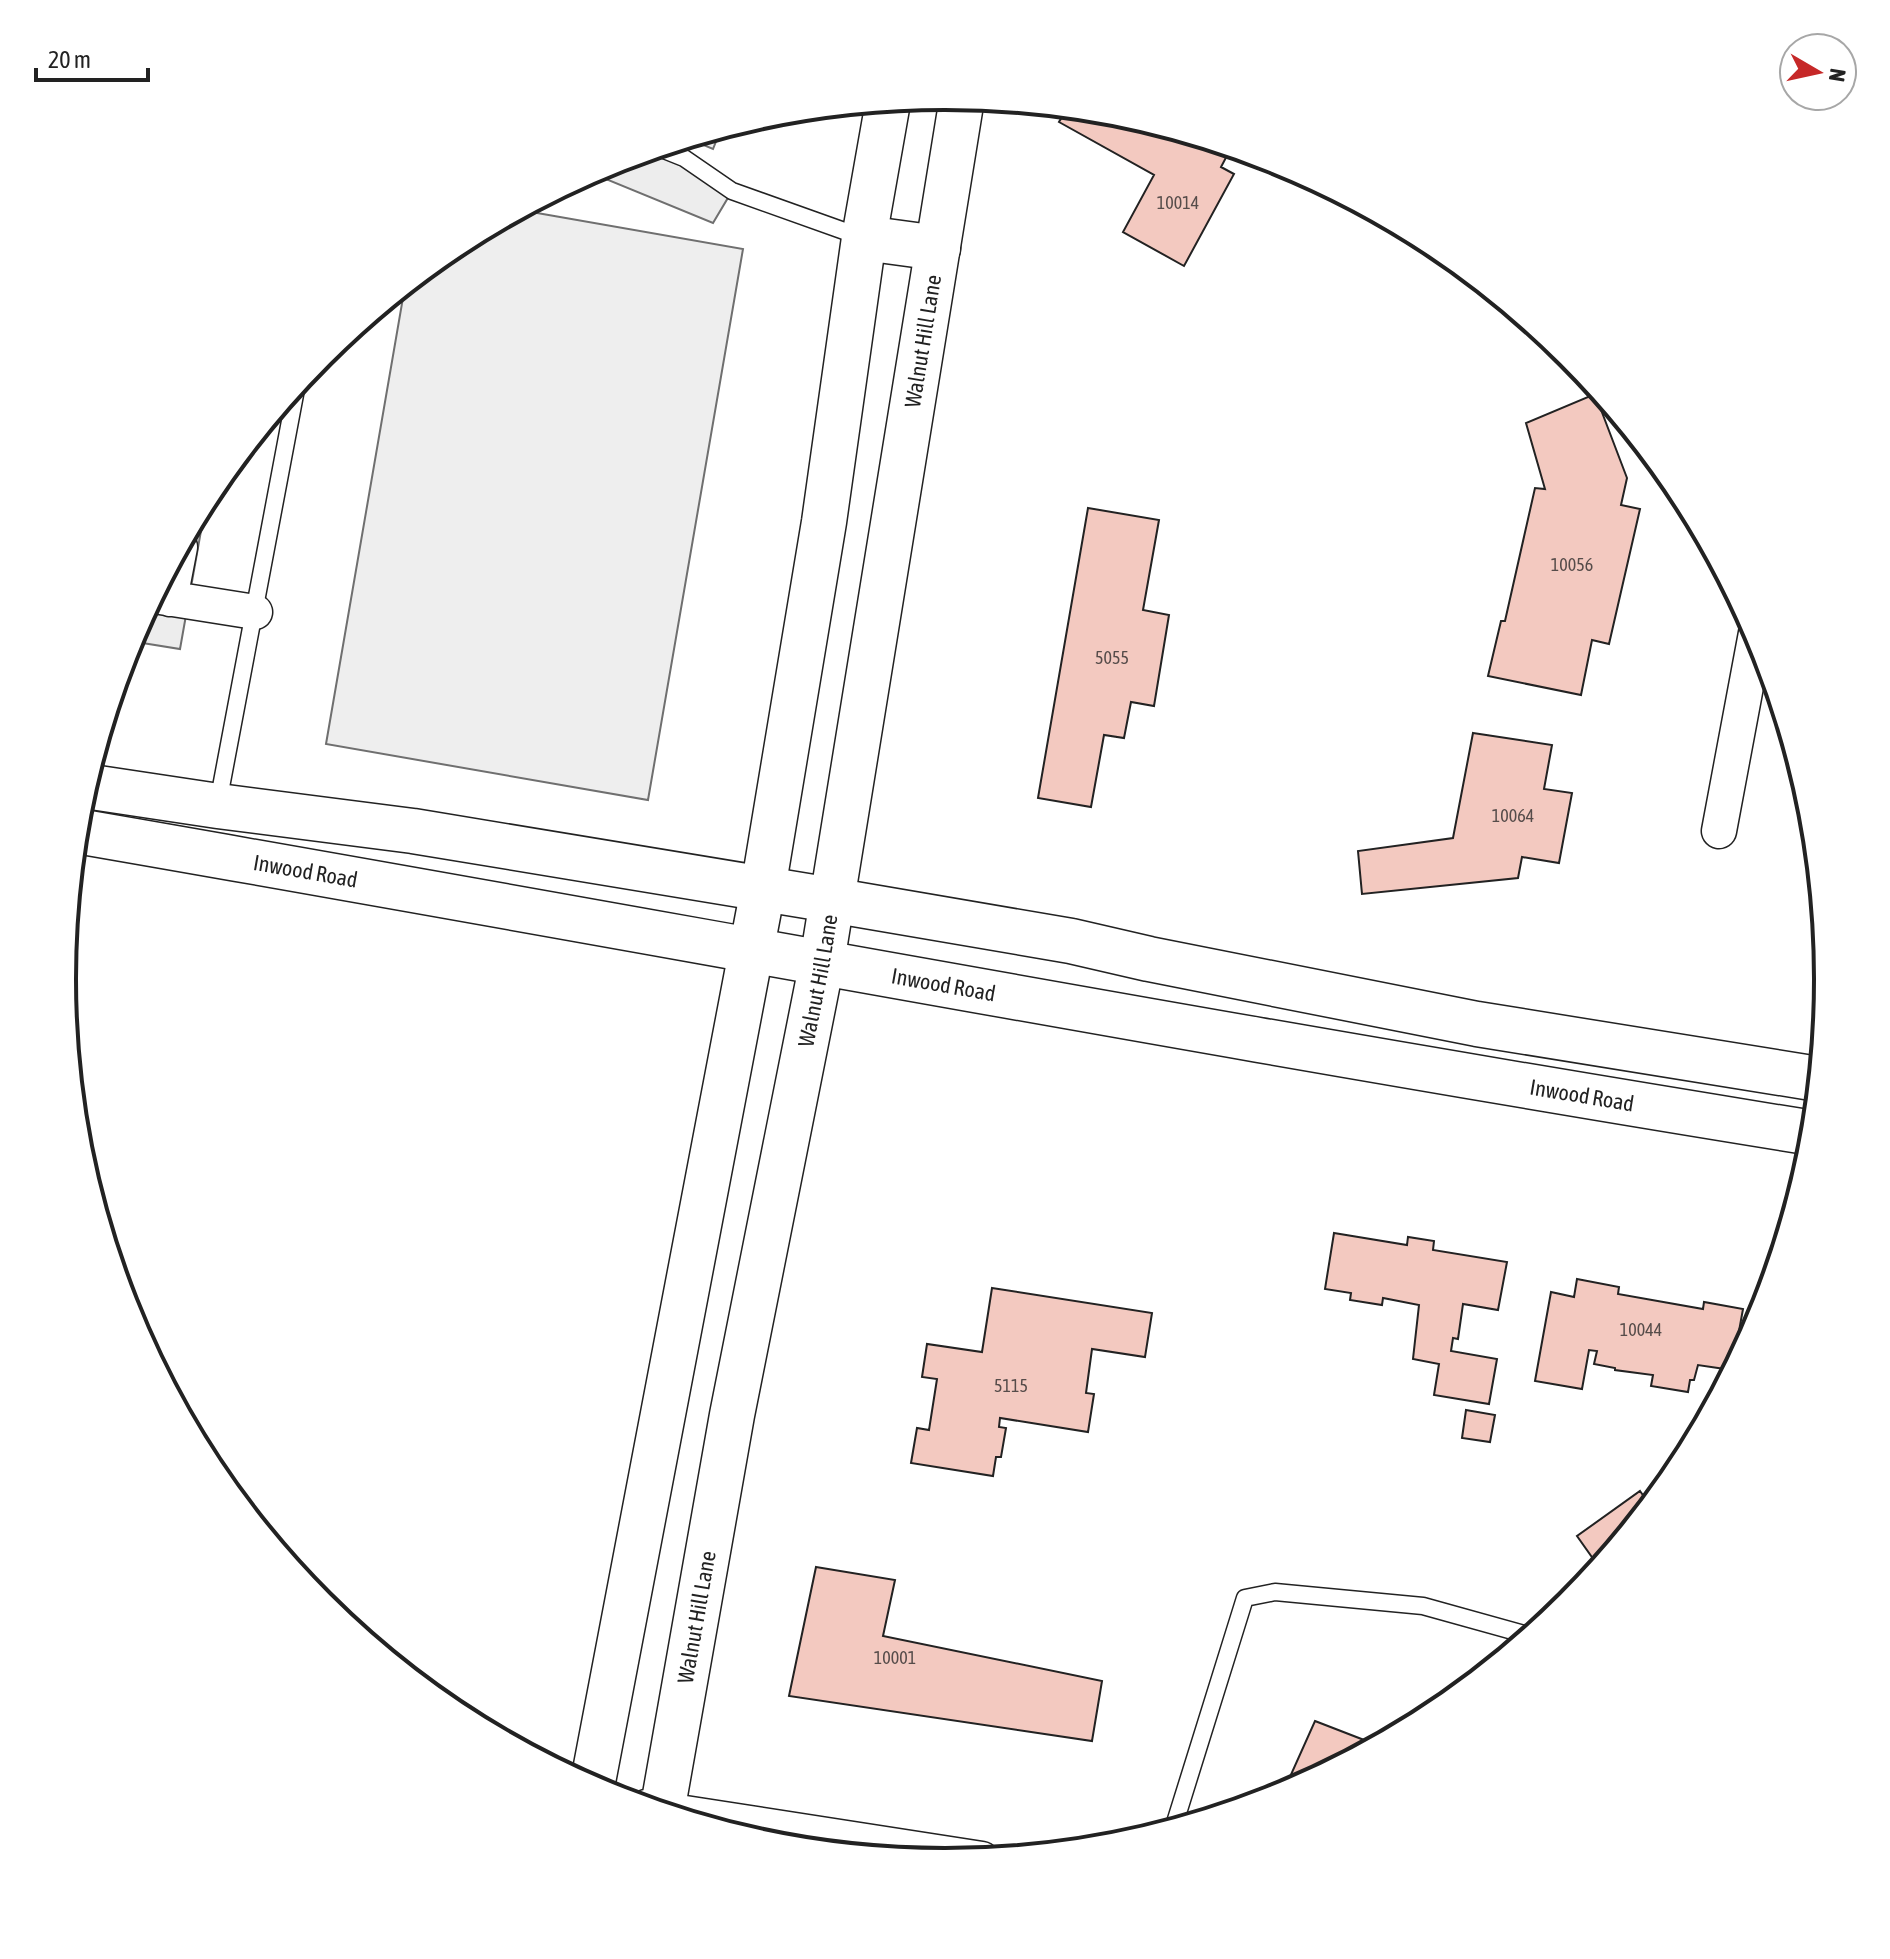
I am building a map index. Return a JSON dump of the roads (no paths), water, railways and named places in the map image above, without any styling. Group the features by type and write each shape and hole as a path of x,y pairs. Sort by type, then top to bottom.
{"main road":[{"name":"Walnut Hill Lane","path":"659,1799 822,962 960,111"},
{"path":"594,1774 763,889 824,522 864,238 886,112"},
{"path":"864,238 938,248"},
{"path":"98,788 413,831 831,900 1071,941 1477,1024 1807,1077 1798,1130"},
{"path":"403,887 413,831"},
{"name":"Inwood Road","path":"89,833 1139,1020 1798,1130"},
{"path":"1139,1020 1149,959"}],"street":[{"path":"164,598 255,612"},
{"path":"1719,831 1752,657"},
{"path":"726,1820 904,1847"}],"lane":[{"path":"675,154 732,191 864,238"},
{"path":"218,806 293,406"},
{"path":"1177,1817 1245,1598 1275,1592 1423,1606 1518,1633"}]}
